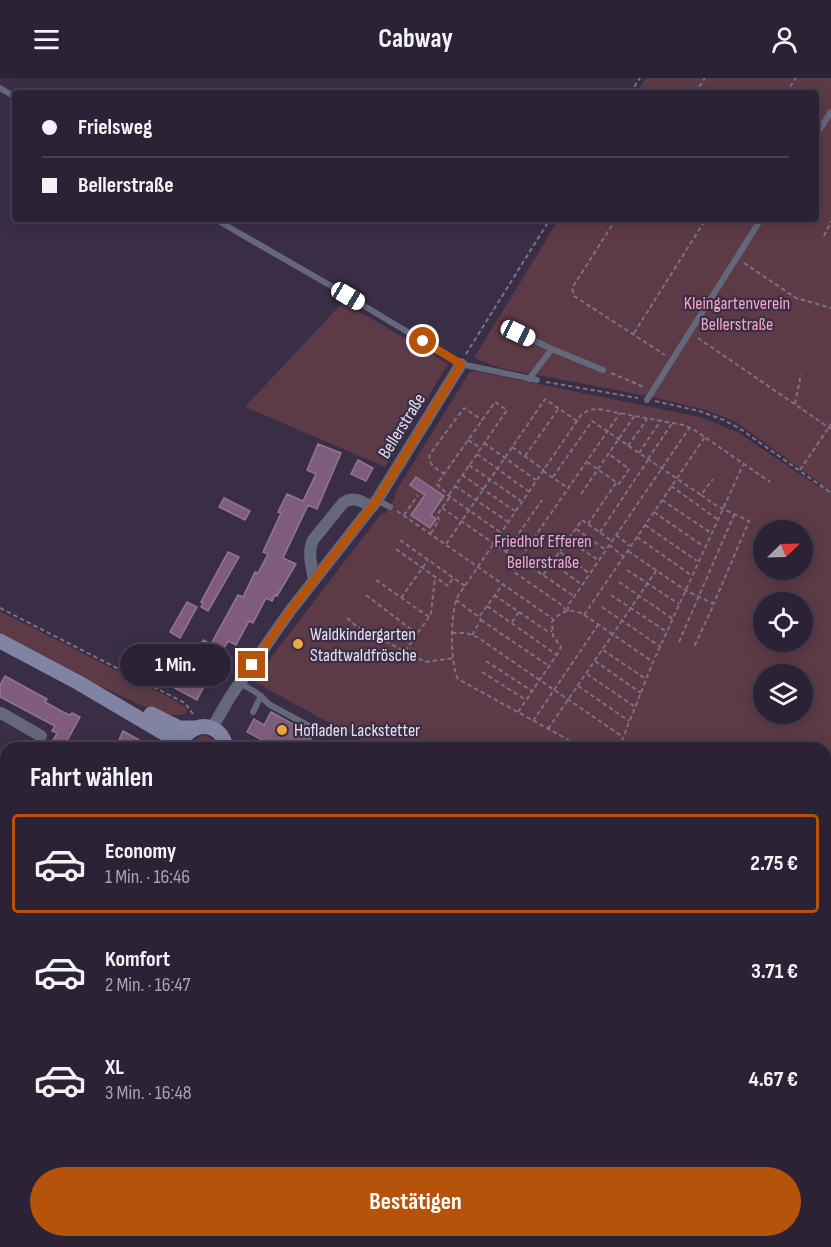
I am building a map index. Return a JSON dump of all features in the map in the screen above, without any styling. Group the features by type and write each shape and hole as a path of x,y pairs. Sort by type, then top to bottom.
{"street":[{"name":"Bellerstraße","path":"212,728 240,683 314,580 375,503 461,364"},
{"path":"314,580 310,554 313,540 348,500 375,503"},
{"path":"0,641 79,683 175,742"},
{"path":"79,683 179,728 194,722 212,728 222,736 224,742"},
{"path":"0,713 41,735"},
{"path":"183,742 194,722"}],"lane":[{"path":"819,130 831,112"},
{"path":"220,222 461,364 537,380"},
{"path":"647,400 759,222"},
{"path":"518,333 603,370"},
{"path":"529,379 552,349"},
{"path":"375,503 390,507"},
{"path":"240,683 261,696 270,705 311,727"},
{"path":"253,712 261,696"}],"path":[{"path":"824,236 831,221"},
{"path":"461,364 548,222"},
{"path":"614,222 572,288 574,296 672,360"},
{"path":"633,334 704,222"},
{"path":"736,258 796,298 831,308"},
{"path":"690,333 830,427 800,470"},
{"path":"603,370 652,391"},
{"path":"795,404 801,374"},
{"path":"537,380 699,411 724,420 831,493"},
{"path":"446,544 545,399 578,421"},
{"path":"431,533 440,520 437,515 442,508 449,496 455,486 462,475 507,410 495,402 437,484 449,496 501,533"},
{"path":"445,474 432,466 429,454 464,408 482,420"},
{"path":"525,456 559,408"},
{"path":"573,742 460,681 456,674 452,617 456,600 465,586 584,413 589,410 620,413 690,427 770,482"},
{"path":"567,611 514,572 514,567 620,413"},
{"path":"581,494 634,415"},
{"path":"628,446 648,418"},
{"path":"639,453 661,420"},
{"path":"553,477 592,421 701,495 749,521 694,647"},
{"path":"600,532 673,422"},
{"path":"567,611 568,605 582,584 690,427"},
{"path":"584,615 705,437"},
{"path":"468,440 481,448"},
{"path":"484,443 536,481"},
{"path":"512,447 568,488"},
{"path":"477,454 529,491"},
{"path":"588,524 616,483 619,484 629,469 609,454"},
{"path":"586,461 616,483"},
{"path":"469,465 522,501"},
{"path":"621,742 653,662 743,465"},
{"path":"462,475 516,511"},
{"path":"701,495 713,479"},
{"path":"455,486 508,522"},
{"path":"671,486 717,519"},
{"path":"404,515 418,495"},
{"path":"506,552 542,500"},
{"path":"662,500 711,533"},
{"path":"390,507 554,619"},
{"path":"442,508 574,597"},
{"path":"654,512 704,547"},
{"path":"679,642 734,514"},
{"path":"543,575 582,520 612,541"},
{"path":"645,525 698,562"},
{"path":"576,529 606,550"},
{"path":"616,536 631,546"},
{"path":"637,537 692,576"},
{"path":"400,540 465,586"},
{"path":"568,540 598,561"},
{"path":"609,545 624,556"},
{"path":"396,549 448,586 453,578"},
{"path":"628,551 685,590 714,604"},
{"path":"560,552 590,573"},
{"path":"402,598 428,560"},
{"path":"552,563 582,584"},
{"path":"627,570 679,604"},
{"path":"548,729 656,571"},
{"path":"405,651 431,613 435,577"},
{"path":"376,580 429,617"},
{"path":"619,582 673,619"},
{"path":"472,635 487,606 503,584"},
{"path":"494,595 547,631 552,631"},
{"path":"610,595 667,632"},
{"path":"366,596 417,634"},
{"path":"456,600 549,666"},
{"path":"487,606 557,655"},
{"path":"602,607 661,647"},
{"path":"0,608 185,703 194,722"},
{"path":"518,712 561,647 552,631 554,619 567,611 574,610 584,615 653,662"},
{"path":"511,623 519,612"},
{"path":"347,618 355,625 425,662 454,657"},
{"path":"533,720 598,625"},
{"path":"452,633 472,635 623,737"},
{"path":"603,650 646,679"},
{"path":"486,661 532,691"},
{"path":"595,662 641,693"},
{"path":"482,672 526,700"},
{"path":"587,674 635,707"},
{"path":"578,686 629,721"}],"green space":[{"path":"646,78 831,78 831,742 364,742 253,681 381,514 386,513 395,498 395,493 469,373 475,371 700,417 739,433 819,487 820,483 736,422 709,411 653,397 500,368 474,358 557,222 819,222 819,90 638,90"},
{"path":"343,302 448,364 385,467 245,407"},
{"path":"0,611 172,699 186,708 186,714 165,716 93,683 0,634"},
{"path":"205,735 215,742 194,742"}],"building":[{"path":"318,444 341,453 317,509 308,505 283,558 296,564 277,596 275,595 272,601 266,598 253,623 249,621 236,645 228,641 197,700 171,686 179,672 160,662 166,651 169,653 171,648 193,659 203,640 211,644 238,595 243,597 255,572 258,573 268,554 263,552 287,494 303,501 316,474 307,470"},
{"path":"358,460 373,468 366,481 351,474"},
{"path":"416,477 444,496 431,515 436,519 430,528 411,515 425,495 410,485"},
{"path":"224,498 250,511 245,520 219,507"},
{"path":"228,552 239,557 208,611 201,607 203,603 201,602"},
{"path":"187,602 197,607 180,638 170,632"},
{"path":"140,657 152,663 144,678 132,672"},
{"path":"5,676 47,699 45,702 63,712 80,717 66,742 52,742 57,733 52,731 55,726 0,697 0,685"},
{"name":"Hofladen Lackstetter","path":"271,712 313,735 309,742 266,742 247,732 254,719 264,725"},
{"path":"123,731 143,742 122,742 119,740"}],"place":[{"name":"Waldkindergarten Stadtwaldfrösche","path":"298,644"},
{"name":"Hofladen Lackstetter","path":"282,730"}],"route":[{"path":"252,665 290,611 377,500 461,364 423,341"}],"park label":[{"name":"Kleingartenverein Bellerstraße","path":"737,313"},
{"name":"Friedhof Efferen Bellerstraße","path":"543,551"}]}
